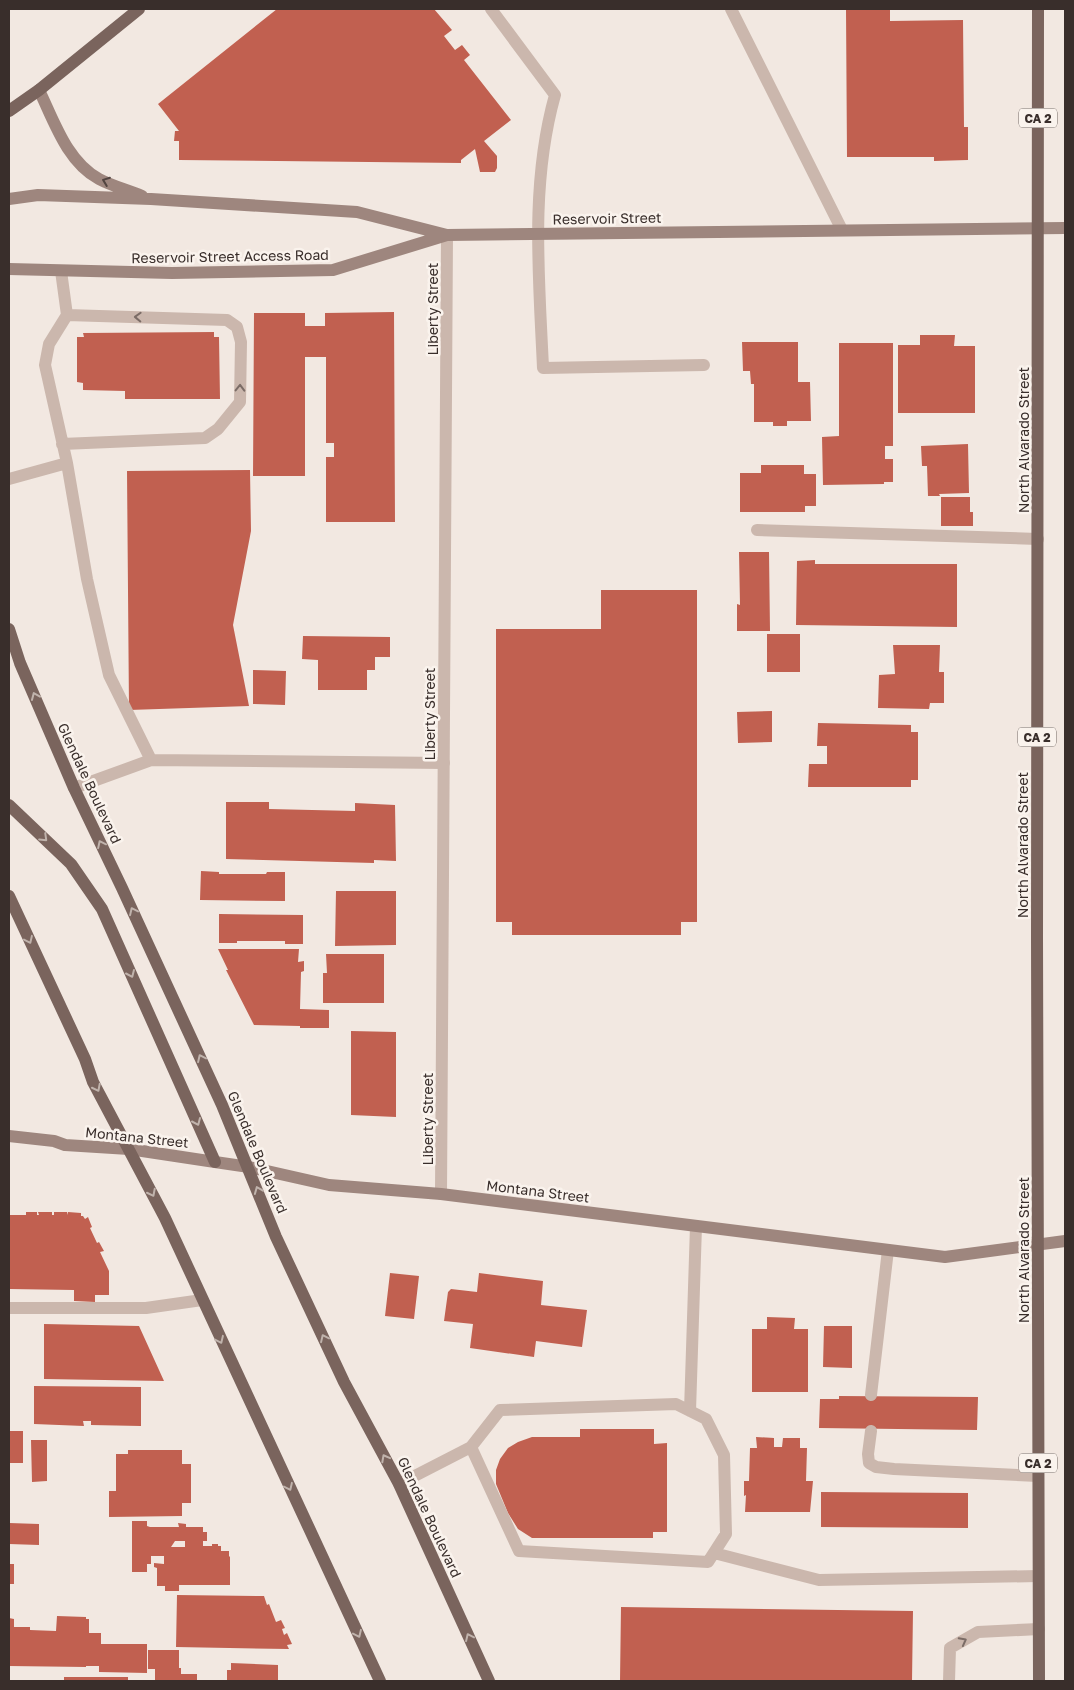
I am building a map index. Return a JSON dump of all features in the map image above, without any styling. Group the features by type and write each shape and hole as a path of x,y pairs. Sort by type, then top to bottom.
{"main road":[{"path":"9,111 39,90 139,9"},
{"name":"North Alvarado Street","path":"1038,9 1039,1681"},
{"name":"Glendale Boulevard","path":"9,629 20,663 74,788 148,942 222,1104 276,1237 344,1382 399,1484 490,1681"},
{"path":"9,805 71,864 102,909 215,1162"},
{"path":"9,896 93,1082 165,1218 380,1681"}],"street":[{"path":"491,9 555,95 549,117 540,172 538,233 543,368 704,365"},
{"path":"731,9 842,230"},
{"name":"Reservoir Street","path":"39,90 64,142 78,163 98,178 151,199"},
{"name":"Reservoir Street","path":"9,199 38,195 151,199 357,212 447,234 1065,228"},
{"name":"Reservoir Street Access Road","path":"9,269 172,273 333,270 447,234"},
{"name":"Liberty Street","path":"441,1194 447,234"},
{"path":"61,271 67,315 49,344 45,365 67,463 87,578 109,675 151,760"},
{"path":"62,444 205,438 218,429 240,402 241,342 237,327 227,320 67,315"},
{"path":"9,479 67,463"},
{"path":"757,530 1038,539"},
{"path":"74,788 151,760 444,763"},
{"name":"Montana Street","path":"9,1136 54,1141 65,1145 129,1149 249,1167 329,1185 441,1194 945,1257 1065,1241"},
{"path":"690,1411 696,1226"},
{"path":"871,1395 888,1250"},
{"path":"9,1308 146,1308 202,1300"},
{"path":"399,1484 471,1448 500,1410 676,1404 706,1420 724,1455 726,1534 708,1562 520,1551 471,1448"},
{"path":"870,1431 869,1463 876,1467 894,1470 1038,1476"},
{"path":"714,1553 819,1580 1038,1576"},
{"path":"948,1681 950,1648 978,1632 1039,1629"}],"building":[{"path":"277,9 434,9 452,30 444,36 455,50 462,45 470,55 464,60 511,120 484,141 497,156 495,172 480,172 475,149 461,160 461,163 179,160 179,141 174,141 175,131 179,131 158,104"},
{"path":"846,9 890,9 890,21 963,20 964,127 968,127 968,160 934,161 934,157 847,157"},
{"path":"394,312 395,522 326,522 326,457 334,457 334,443 326,443 326,357 305,357 305,476 253,476 254,313 305,313 305,326 325,326 325,313"},
{"path":"214,332 214,337 219,337 220,399 125,399 125,391 83,390 83,383 77,382 77,337 84,337 83,333"},
{"path":"920,335 955,335 954,346 975,346 975,413 898,413 898,345 920,345"},
{"path":"742,342 798,342 798,382 810,382 811,421 787,421 787,426 773,426 773,422 754,422 754,384 751,384 750,371 743,371"},
{"path":"839,343 893,343 893,446 885,446 885,459 893,459 893,482 884,482 884,484 823,485 822,437 839,436"},
{"path":"968,444 969,493 928,496 927,466 922,466 921,446"},
{"path":"761,465 804,465 804,474 816,474 816,506 805,506 805,512 740,512 740,473 761,473"},
{"path":"250,470 251,531 233,625 249,706 129,710 127,471"},
{"path":"941,497 970,497 970,512 973,512 973,526 941,526"},
{"path":"739,552 769,552 770,631 737,631 737,604 740,605"},
{"path":"815,560 815,564 957,564 957,627 796,625 797,561"},
{"path":"601,590 697,590 697,922 681,922 681,935 512,935 512,922 496,922 496,629 601,629"},
{"path":"767,634 800,634 800,672 767,672"},
{"path":"303,636 390,637 390,657 375,657 375,670 367,670 367,690 318,690 318,660 302,659"},
{"path":"893,645 940,645 939,672 944,672 944,703 930,703 929,709 878,708 879,675 895,674"},
{"path":"253,670 286,671 285,705 253,704"},
{"path":"772,711 772,742 738,743 737,712"},
{"path":"818,723 911,725 911,732 918,732 918,780 911,780 911,787 808,787 809,764 827,764 827,746 817,746"},
{"path":"226,802 269,802 269,809 355,811 355,803 395,805 396,861 374,860 374,863 226,859"},
{"path":"201,871 219,872 219,874 285,872 285,901 200,900"},
{"path":"336,891 396,891 396,945 335,946"},
{"path":"219,914 303,915 303,944 285,944 285,941 219,943"},
{"path":"218,949 299,949 298,962 304,961 304,971 301,972 300,1009 329,1010 329,1028 254,1025 226,970 228,970"},
{"path":"326,954 384,954 384,1003 323,1003 323,973 327,973"},
{"path":"351,1031 396,1032 396,1117 351,1115"},
{"path":"26,1212 37,1212 37,1215 39,1215 38,1212 52,1212 52,1215 54,1215 54,1212 67,1212 68,1215 68,1212 81,1213 81,1216 85,1219 88,1217 92,1227 90,1228 97,1243 99,1242 104,1251 100,1252 109,1271 109,1295 95,1295 95,1302 74,1301 74,1290 9,1289 9,1215 26,1215"},
{"path":"390,1273 419,1276 414,1319 385,1316"},
{"path":"479,1273 543,1281 541,1305 587,1310 582,1347 536,1341 534,1357 470,1348 473,1324 444,1321 448,1292 451,1289 477,1292"},
{"path":"767,1317 795,1318 794,1329 808,1329 808,1392 752,1392 752,1329 767,1329"},
{"path":"44,1324 139,1326 164,1381 44,1379"},
{"path":"824,1326 852,1326 852,1368 823,1367"},
{"path":"34,1386 141,1387 141,1426 91,1425 91,1421 83,1421 84,1426 34,1424"},
{"path":"839,1396 978,1397 977,1430 819,1428 820,1399 839,1399"},
{"path":"580,1429 654,1429 654,1444 667,1443 667,1532 653,1532 653,1538 532,1538 518,1529 508,1513 496,1484 496,1470 500,1459 508,1448 518,1442 532,1437 580,1437"},
{"path":"9,1431 23,1431 23,1463 9,1463"},
{"path":"756,1437 774,1438 774,1447 782,1447 783,1438 800,1438 800,1448 807,1448 806,1481 813,1481 810,1512 745,1512 746,1495 744,1496 744,1481 749,1481 750,1448 757,1448"},
{"path":"31,1440 47,1440 47,1481 32,1482"},
{"path":"128,1450 182,1450 182,1464 191,1464 191,1503 182,1503 182,1516 109,1517 109,1491 116,1491 116,1454 128,1454"},
{"path":"821,1492 968,1493 968,1528 821,1527"},
{"path":"132,1521 147,1521 147,1526 150,1527 179,1527 178,1523 186,1524 186,1527 203,1527 203,1532 207,1532 207,1541 203,1541 203,1546 218,1544 218,1546 221,1546 221,1551 229,1551 230,1556 230,1585 179,1585 179,1591 165,1591 165,1586 157,1586 157,1568 154,1567 154,1563 164,1564 164,1556 151,1556 151,1564 147,1564 147,1572 132,1572","holes":["175,1541 185,1541 185,1547 171,1547"]},
{"path":"9,1523 39,1524 39,1545 9,1544"},
{"path":"9,1564 14,1564 14,1584 9,1584"},
{"path":"177,1595 264,1596 276,1622 281,1620 285,1628 282,1629 284,1635 287,1633 292,1644 287,1645 289,1649 176,1647"},
{"path":"621,1607 913,1611 912,1681 620,1681"},
{"path":"57,1616 86,1617 86,1619 89,1619 89,1633 101,1633 101,1644 147,1644 147,1673 99,1672 99,1666 9,1666 9,1618 14,1619 14,1627 30,1627 30,1630 56,1631"},
{"path":"148,1650 179,1650 181,1674 197,1674 197,1681 155,1681 155,1669 148,1669"},
{"path":"231,1663 278,1665 278,1681 227,1681 227,1670 231,1670"},
{"path":"64,1677 128,1677 128,1681 64,1681"}]}
